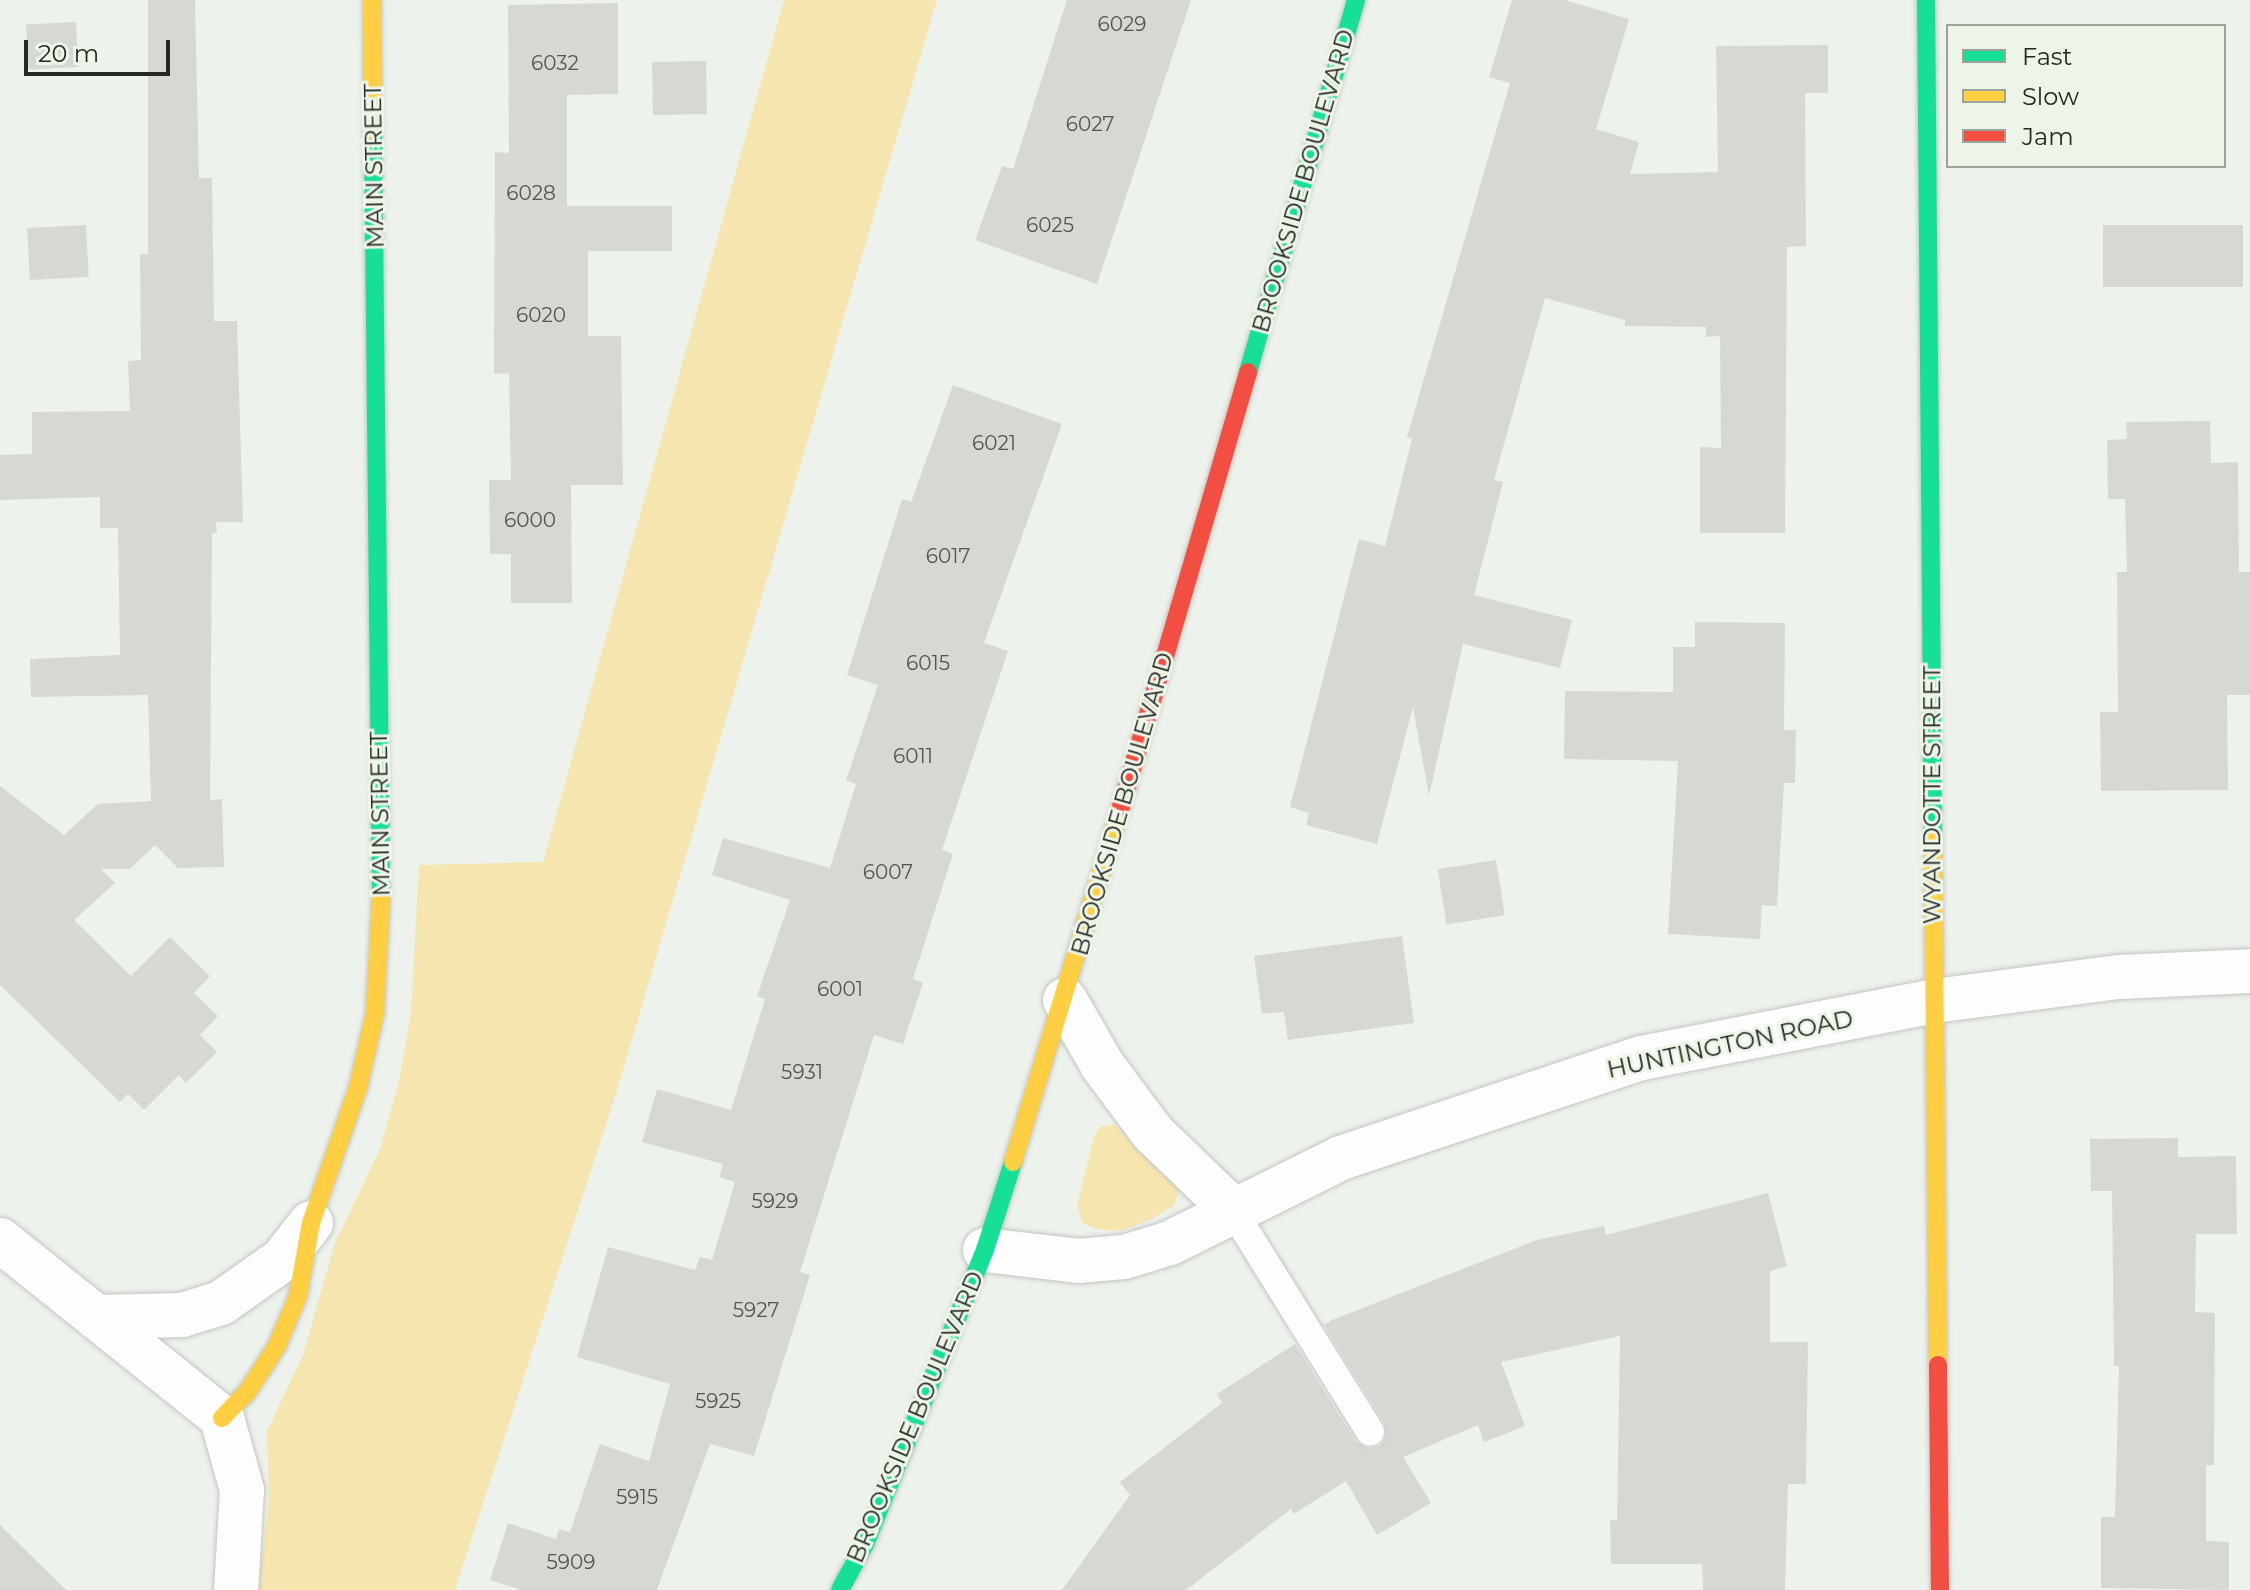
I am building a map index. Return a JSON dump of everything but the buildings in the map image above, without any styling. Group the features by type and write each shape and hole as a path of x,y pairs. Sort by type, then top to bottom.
{"street":[{"name":"MAIN STREET","path":"222,1418 248,1391 277,1346 298,1296 311,1223 358,1088 375,1013 381,948 372,0"},
{"name":"BROOKSIDE BOULEVARD","path":"840,1590 865,1544 985,1250 1065,1000 1356,0"},
{"name":"WYANDOTTE STREET","path":"1926,0 1940,1590"},
{"name":"HUNTINGTON ROAD","path":"985,1250 1078,1261 1124,1257 1170,1243 1232,1209 1341,1158 1642,1058 1934,1001 2120,977 2250,971"},
{"path":"1065,1000 1103,1066 1153,1133 1232,1209"},
{"path":"97,1317 182,1315 221,1303 282,1260 311,1223"},
{"path":"0,1240 222,1418 242,1490 243,1538 236,1590"}],"lane":[{"path":"1232,1209 1370,1432"}],"shaded area":[{"path":"784,0 937,0 619,1084 455,1590 258,1590 269,1498 267,1431 303,1355 335,1243 380,1149 399,1081 411,1013 419,865 543,862"},
{"path":"1115,1125 1141,1153 1177,1177 1179,1191 1174,1205 1154,1218 1121,1231 1083,1224 1077,1206 1094,1136 1101,1126"}],"traffic: fast":[{"path":"1248,372 1356,0"},
{"path":"1926,0 1933,837"},
{"path":"373,130 381,897"},
{"path":"840,1590 865,1544 985,1250 1013,1162"}],"traffic: slow":[{"path":"372,0 373,130"},
{"path":"1013,1162 1121,807"},
{"path":"1933,837 1938,1365"},
{"path":"222,1418 248,1391 277,1346 298,1296 311,1223 358,1088 375,1013 381,897"}],"traffic: jam":[{"path":"1121,807 1248,372"},
{"path":"1938,1365 1940,1590"}]}
